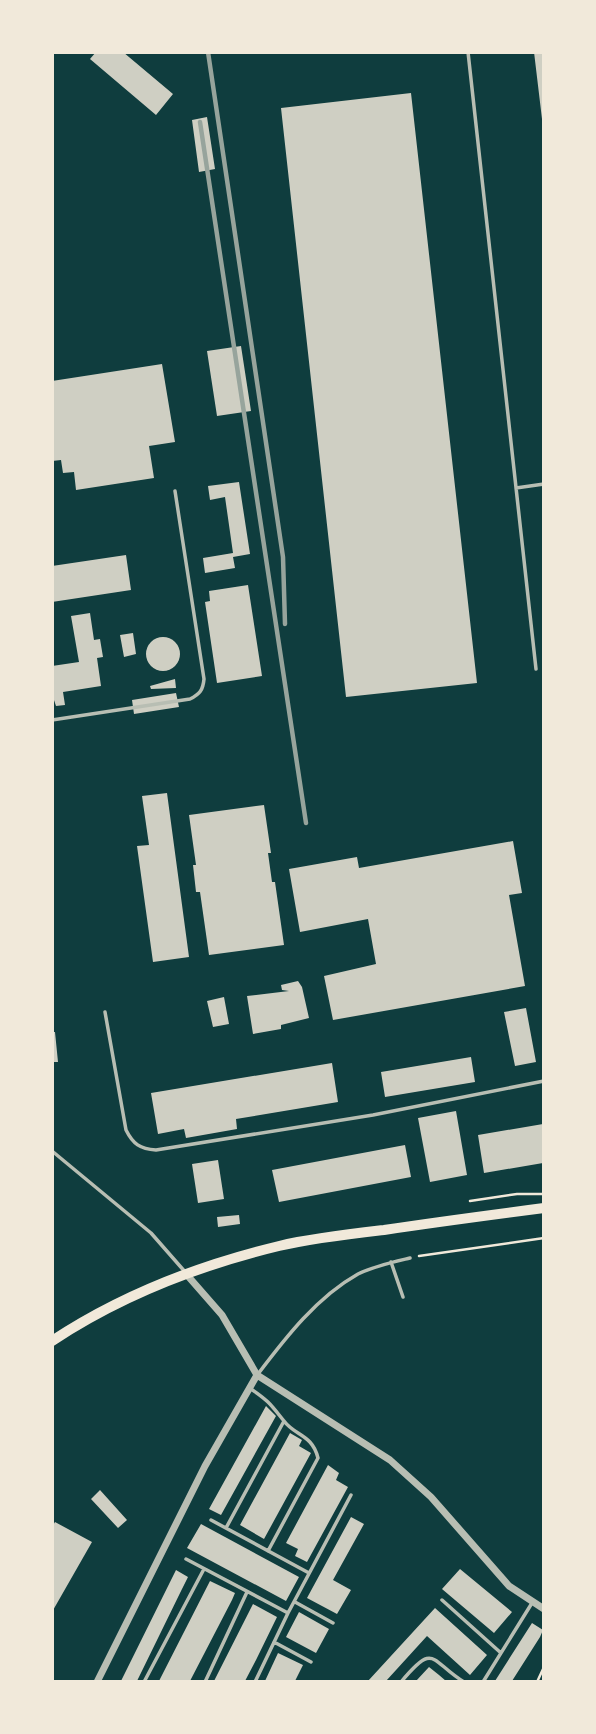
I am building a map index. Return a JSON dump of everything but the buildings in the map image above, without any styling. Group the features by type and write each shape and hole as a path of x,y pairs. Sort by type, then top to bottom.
{"main road":[{"path":"52,1341 123,1301 233,1259 301,1242 544,1208"}],"street":[{"path":"187,1275 222,1315 257,1375 390,1460 431,1497 509,1586 544,1609"},
{"path":"97,1682 205,1465 257,1375"}],"lane":[{"path":"468,52 536,669"},
{"path":"516,488 544,484"},
{"path":"52,720 190,699 199,694 203,687 176,491"},
{"path":"105,1012 126,1130 131,1141 142,1149 156,1150 373,1115 544,1081"},
{"path":"52,1151 151,1233 187,1275"},
{"path":"257,1375 290,1332 324,1299 360,1273 410,1258"},
{"path":"391,1262 403,1297"},
{"path":"249,1388 267,1399 284,1421 302,1434 316,1449 318,1458 268,1551"},
{"path":"226,1528 284,1421"},
{"path":"255,1682 288,1613 351,1495"},
{"path":"211,1520 309,1573"},
{"path":"186,1559 288,1613"},
{"path":"144,1682 204,1569"},
{"path":"205,1682 247,1592"},
{"path":"442,1600 501,1653"},
{"path":"294,1602 333,1623"},
{"path":"483,1682 532,1603"},
{"path":"274,1642 311,1662"},
{"path":"401,1682 414,1666 424,1658 431,1657 464,1682"}],"path":[{"path":"470,1201 517,1194 544,1194"},
{"path":"410,1258 544,1238"},
{"path":"537,1682 544,1667"}],"railway":[{"path":"208,52 283,557 285,624"},
{"path":"200,122 306,823"}]}
